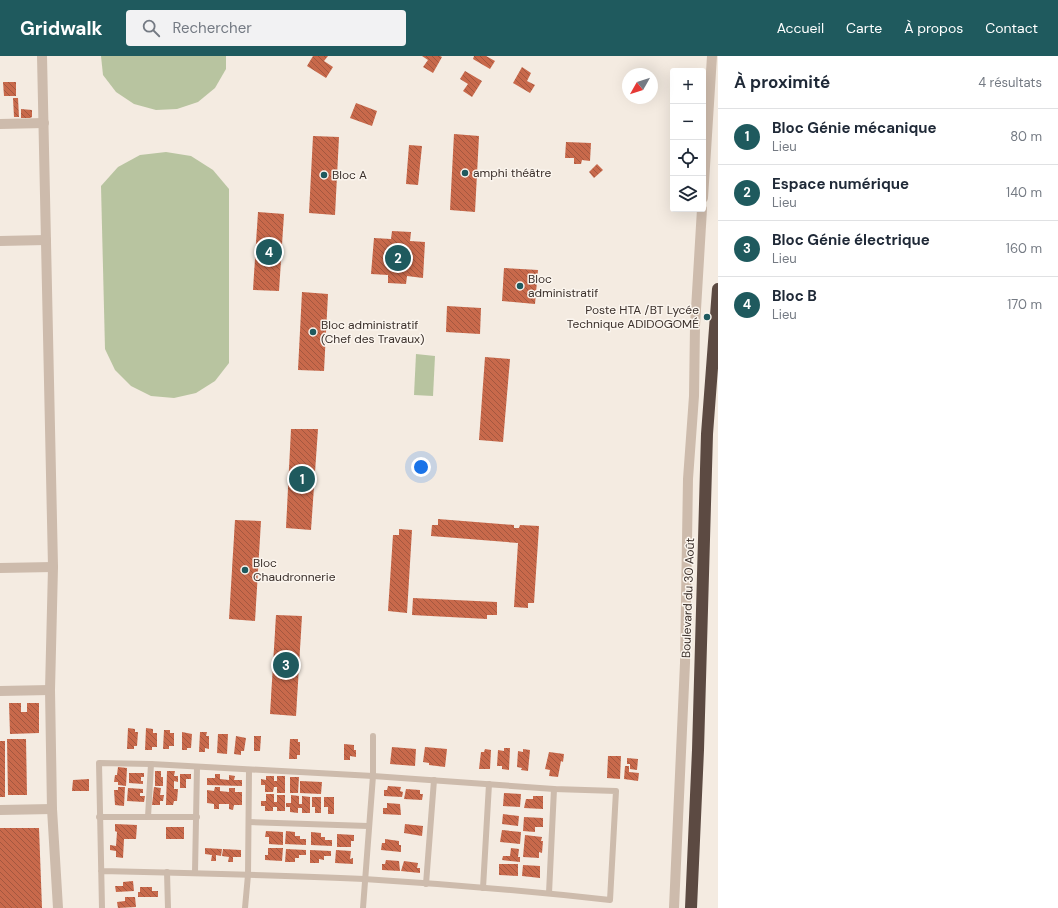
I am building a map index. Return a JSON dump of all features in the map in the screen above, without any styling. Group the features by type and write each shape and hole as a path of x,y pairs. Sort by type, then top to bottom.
{"highway":[{"name":"Boulevard du 30 Août","path":"691,908 698,750 706,450 713,402 718,289"}],"street":[{"path":"42,56 53,567 50,690 52,809 58,908"},
{"path":"704,176 712,56"},
{"path":"0,124 44,123"},
{"path":"674,908 685,663 688,479 694,396 695,326 702,212"},
{"path":"0,241 46,240"},
{"path":"0,568 53,567"},
{"path":"0,691 50,690"},
{"path":"0,810 52,809"}],"lane":[{"path":"363,908 368,826 373,776 373,736"},
{"path":"101,871 195,872 364,879 549,893 610,900 616,791 554,789 373,776 151,764 99,763 101,871 102,908"},
{"path":"148,817 151,764"},
{"path":"195,872 197,767"},
{"path":"245,908 248,874 249,770"},
{"path":"426,884 434,780"},
{"path":"483,888 489,784"},
{"path":"549,893 554,789"},
{"path":"100,817 197,817"},
{"path":"248,822 368,826"},
{"path":"167,872 168,908"}],"green space":[{"path":"101,56 226,56 226,69 215,88 198,102 177,109 156,110 134,104 116,92 103,75"},
{"path":"166,152 191,156 213,170 229,189 229,363 215,381 196,393 174,398 151,396 131,386 115,370 105,349 101,186 118,167 140,155"},
{"path":"416,354 435,356 433,396 414,395"}],"building":[{"path":"313,56 328,56 324,61 333,67 326,78 307,66"},
{"path":"422,56 442,57 433,73 423,67 428,60"},
{"path":"474,56 486,56 495,61 490,69 473,59"},
{"path":"522,67 531,73 527,81 535,85 530,93 513,83"},
{"path":"465,71 482,81 472,97 463,91 468,84 460,79"},
{"path":"3,82 16,82 16,96 4,96"},
{"path":"13,98 18,98 19,117 14,117"},
{"path":"356,103 377,111 372,126 350,118"},
{"path":"21,109 32,110 32,117 21,118"},
{"name":"amphi théâtre","path":"454,134 479,136 475,212 450,210"},
{"name":"Bloc A","path":"313,136 339,137 335,215 309,213"},
{"path":"566,142 591,143 590,161 582,160 581,164 574,164 574,158 565,158"},
{"path":"409,145 422,146 418,185 406,184"},
{"path":"597,164 603,170 594,178 589,172"},
{"path":"258,212 284,214 279,291 253,290"},
{"path":"392,231 411,232 410,241 425,242 423,278 407,276 406,284 388,283 388,275 371,274 374,238 391,239"},
{"name":"Bloc administratif","path":"504,268 538,270 535,304 502,301"},
{"name":"Bloc administratif (Chef des Travaux)","path":"302,292 328,294 324,371 298,370"},
{"path":"447,306 481,308 480,334 446,332"},
{"path":"485,357 510,359 503,442 479,440"},
{"path":"291,429 318,429 311,530 286,528"},
{"path":"438,519 514,525 514,528 519,528 520,525 539,526 534,603 528,603 528,608 514,607 518,543 431,536 432,525 438,525"},
{"name":"Bloc Chaudronnerie","path":"235,520 261,521 255,621 229,619"},
{"path":"399,529 412,530 407,613 388,611 393,535 399,535"},
{"path":"413,598 497,602 497,615 487,615 487,619 412,615"},
{"path":"276,615 302,616 296,716 270,714"},
{"path":"9,703 21,703 21,712 27,712 27,703 39,703 39,733 10,734"},
{"path":"128,728 135,729 135,732 138,732 137,746 134,746 134,749 127,749"},
{"path":"146,728 153,729 153,733 157,733 157,747 152,747 152,750 145,750"},
{"path":"164,730 170,730 170,733 174,733 174,746 169,746 169,749 163,749"},
{"path":"182,732 192,734 191,748 187,748 187,750 182,750"},
{"path":"200,732 207,732 206,736 209,736 209,749 205,748 205,752 199,752"},
{"path":"218,734 228,734 227,754 217,753"},
{"path":"236,736 246,738 244,751 241,751 241,755 234,754"},
{"path":"254,736 261,736 260,751 254,751"},
{"path":"7,739 26,739 27,795 8,795"},
{"path":"290,739 298,739 298,742 300,742 300,755 297,755 297,759 289,759"},
{"path":"0,741 5,741 5,797 0,797"},
{"path":"344,744 354,745 356,757 350,756 350,760 344,760"},
{"path":"392,747 416,749 415,766 390,764"},
{"path":"425,747 447,749 445,767 429,765 429,763 423,762"},
{"path":"504,748 510,748 509,770 502,769 502,766 497,766 498,750 504,751"},
{"path":"485,749 491,750 490,769 479,769 481,752 484,752"},
{"path":"523,749 530,750 528,771 521,770 522,768 517,767 518,751 523,752"},
{"path":"549,752 564,754 558,777 549,776 550,770 545,769"},
{"path":"608,756 621,756 620,779 607,778"},
{"path":"627,758 638,759 637,770 630,769 630,764 627,764"},
{"path":"625,766 629,766 629,772 639,773 638,781 624,779"},
{"path":"118,767 127,768 126,786 118,785 118,782 114,782"},
{"path":"155,771 161,771 163,786 155,786"},
{"path":"167,771 175,771 174,776 178,776 178,782 174,781 174,789 178,789 177,801 174,801 173,805 166,805"},
{"path":"129,773 144,773 144,777 141,777 143,784 129,783"},
{"path":"180,774 191,774 191,779 186,779 186,788 180,788"},
{"path":"215,774 220,774 220,779 229,780 229,775 235,776 234,780 242,780 242,786 207,785 207,778 215,778"},
{"path":"266,776 274,776 274,781 277,781 277,776 285,776 285,793 277,793 277,787 274,787 273,792 265,792 265,785 261,785 261,779 266,780"},
{"path":"290,777 299,777 298,793 290,793"},
{"path":"89,779 89,791 72,791 73,780"},
{"path":"300,781 322,782 321,794 300,793"},
{"path":"388,786 401,787 400,791 403,792 402,797 384,796 384,790 387,790"},
{"path":"118,787 125,787 124,806 115,805 114,790 118,790"},
{"path":"154,787 161,788 160,795 164,795 163,801 160,801 160,805 152,805"},
{"path":"215,787 220,787 220,791 229,792 229,788 235,788 235,792 242,792 242,805 234,805 233,810 229,809 229,804 219,804 219,809 214,809 214,804 207,803 207,790 214,791"},
{"path":"128,788 143,789 143,793 140,793 140,796 145,796 144,802 127,801"},
{"path":"406,789 420,790 420,794 423,794 422,800 404,799"},
{"path":"504,793 521,794 520,807 503,806"},
{"path":"266,794 274,794 274,802 277,802 277,795 285,795 285,811 277,811 277,807 273,807 273,811 265,811 265,806 261,806 261,801 266,801"},
{"path":"291,795 299,796 299,804 302,804 302,796 310,797 310,813 302,813 302,808 298,808 298,813 290,812 290,807 286,807 286,803 291,803"},
{"path":"533,796 543,796 543,809 524,808 526,799 533,799"},
{"path":"312,797 321,797 321,813 315,813 315,807 312,807"},
{"path":"324,797 334,797 334,814 328,814 328,807 324,807"},
{"path":"387,803 400,804 401,815 383,814 383,808 387,808"},
{"path":"503,814 519,816 518,826 502,824"},
{"path":"524,817 543,818 543,827 535,827 535,832 523,831"},
{"path":"115,824 137,825 136,839 124,839 123,858 116,857 116,851 110,850 110,845 116,846 117,832 115,831"},
{"path":"405,824 423,826 422,836 404,833"},
{"path":"166,827 184,827 184,839 166,839"},
{"path":"0,828 39,828 42,908 0,908"},
{"path":"502,830 521,832 520,844 500,842"},
{"path":"266,831 283,832 283,845 269,844 269,837 265,837"},
{"path":"286,831 295,832 295,836 300,836 300,839 306,839 306,845 285,844"},
{"path":"311,832 321,833 321,837 325,837 325,840 332,840 332,846 311,845"},
{"path":"337,834 354,835 354,841 351,841 351,847 337,847"},
{"path":"525,835 542,837 542,853 539,852 539,858 523,857"},
{"path":"385,839 399,841 399,845 401,845 401,852 381,850 382,843 385,843"},
{"path":"205,848 222,849 221,856 216,855 216,861 211,861 212,855 205,854"},
{"path":"268,848 283,848 282,861 265,860 265,855 268,855"},
{"path":"511,848 519,849 518,857 520,857 520,862 502,860 503,856 510,856"},
{"path":"223,849 241,850 241,857 233,857 233,862 228,862 229,857 222,856"},
{"path":"286,849 306,850 306,855 299,855 299,858 295,858 295,862 285,862"},
{"path":"310,850 331,851 331,856 324,856 324,860 319,859 319,863 310,863"},
{"path":"336,850 351,851 350,859 353,858 353,864 335,863"},
{"path":"386,860 399,861 400,871 382,870 382,864 385,864"},
{"path":"404,861 418,863 417,868 420,868 420,873 401,871"},
{"path":"499,864 518,864 518,876 499,875"},
{"path":"523,865 540,866 540,878 522,876"},
{"path":"133,881 134,891 116,892 115,886 123,886 123,882"},
{"path":"140,887 152,887 152,891 158,891 158,897 138,897"},
{"path":"125,897 135,897 136,907 118,908 117,902 125,901"}],"place":[{"name":"amphi théâtre","path":"465,173"},
{"name":"Bloc A","path":"324,175"},
{"name":"Bloc B","path":"269,252"},
{"name":"Espace numérique","path":"398,258"},
{"name":"Bloc administratif","path":"520,286"},
{"name":"Poste HTA /BT Lycée Technique ADIDOGOMÉ","path":"707,317"},
{"name":"Bloc administratif (Chef des Travaux)","path":"313,332"},
{"name":"Bloc Génie mécanique","path":"302,479"},
{"name":"Bloc Chaudronnerie","path":"245,570"},
{"name":"Bloc Génie électrique","path":"286,665"}]}
